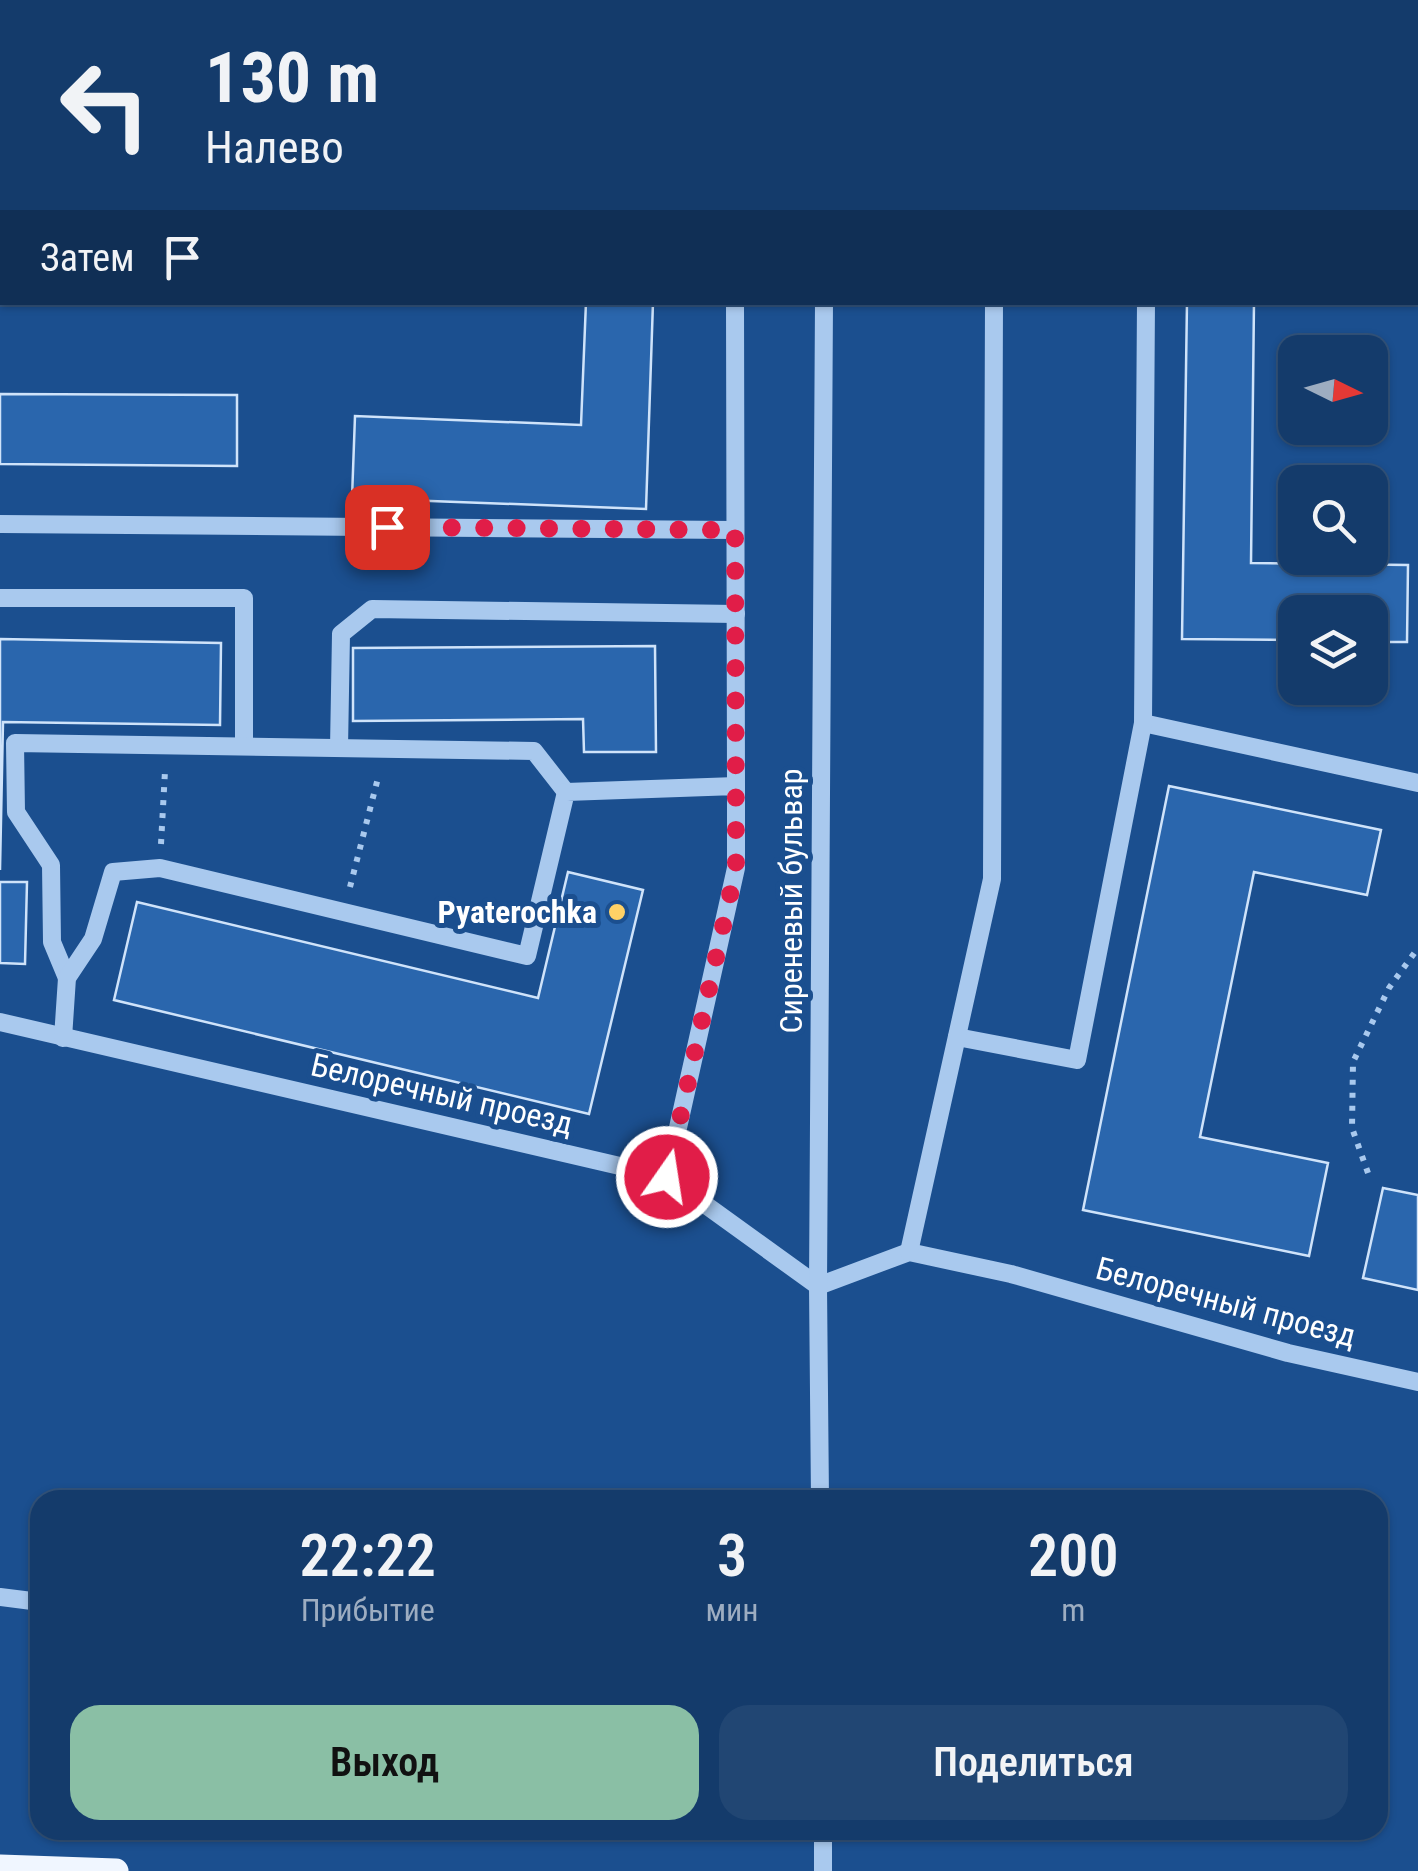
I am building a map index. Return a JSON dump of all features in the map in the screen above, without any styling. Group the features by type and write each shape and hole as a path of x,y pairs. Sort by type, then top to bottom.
{"main road":[{"path":"0,1867 116,1871"}],"street":[{"path":"667,1177 736,868 734,305"},
{"name":"Сиреневый бульвар","path":"820,1490 824,305"},
{"path":"818,1286 910,1252 992,879 994,305"},
{"path":"957,1037 1077,1060 1144,722 1146,305"},
{"path":"0,524 735,530"},
{"path":"0,598 244,598 244,746"},
{"path":"338,748 342,634 372,609 736,614"},
{"path":"1144,722 1418,783"},
{"path":"63,1038 66,978 52,942 52,865 16,812 16,742 534,751 566,792"},
{"path":"566,792 736,786"},
{"path":"66,978 93,939 113,872 160,868 527,956 566,792"},
{"name":"Белоречный проезд","path":"0,1022 667,1177 818,1286"},
{"name":"Белоречный проезд","path":"910,1252 1011,1274 1288,1353 1418,1382"},
{"path":"0,1597 30,1601"},
{"path":"823,1840 823,1871"}],"path":[{"path":"160,868 166,745"},
{"path":"344,912 386,748"},
{"path":"1368,1173 1352,1128 1353,1062 1389,988 1418,948"}],"building":[{"path":"586,305 653,305 646,509 352,498 355,416 581,425"},
{"path":"1187,305 1254,305 1251,563 1278,563 1278,575 1388,575 1388,565 1408,565 1407,642 1388,642 1388,595 1278,595 1278,640 1182,639"},
{"path":"0,394 237,395 237,466 0,464"},
{"path":"0,639 221,643 220,725 3,722 0,870"},
{"path":"655,646 656,752 584,752 583,719 353,721 353,648"},
{"path":"1169,786 1381,830 1367,895 1254,872 1200,1137 1328,1163 1309,1256 1083,1210"},
{"path":"568,872 643,890 589,1114 114,1000 137,902 538,998"},
{"path":"0,882 27,882 25,964 0,963"},
{"path":"1383,1188 1418,1195 1418,1290 1363,1278"}],"place":[{"name":"Pyaterochka","path":"617,912"}],"route":[{"path":"387,527 735,530 736,868 667,1177"}]}
